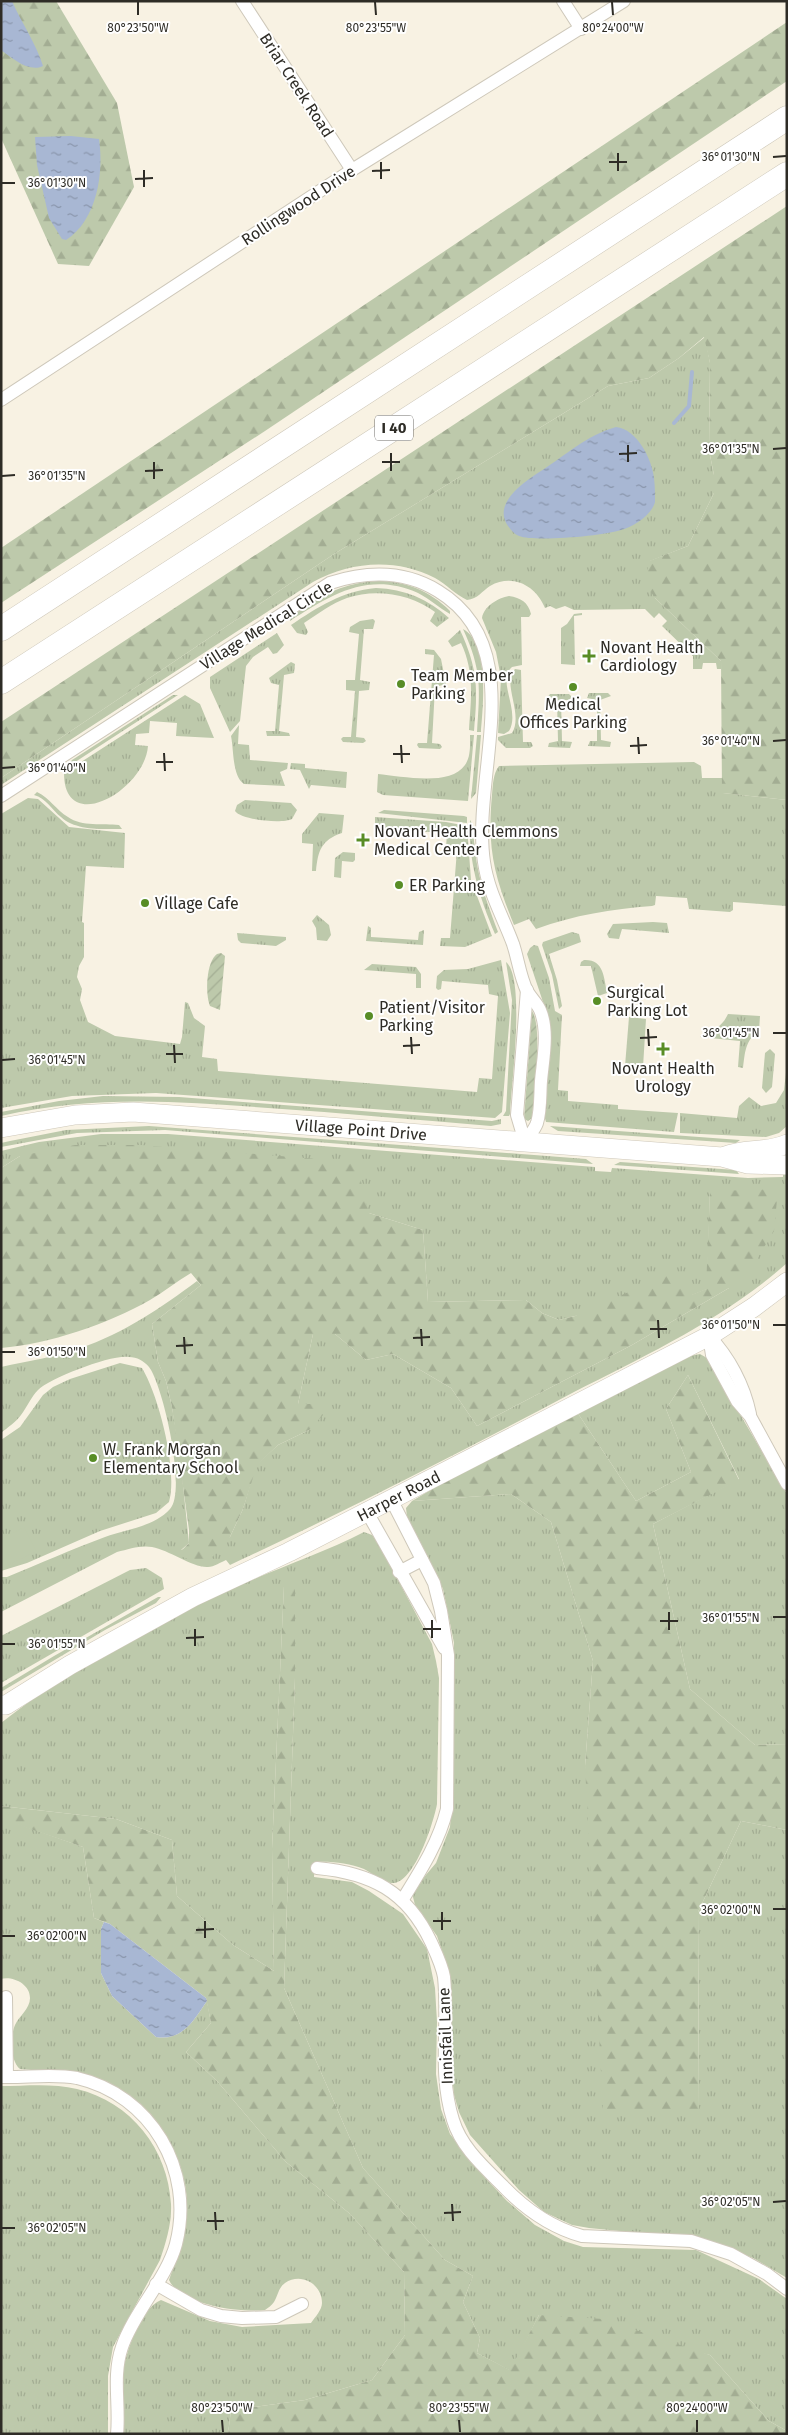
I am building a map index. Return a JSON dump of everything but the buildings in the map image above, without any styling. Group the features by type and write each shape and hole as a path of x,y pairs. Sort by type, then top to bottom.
{"highway":[{"path":"1,630 787,118"},
{"name":"I 40","path":"1,682 787,174"}],"main road":[{"name":"Village Point Drive","path":"1,1128 75,1115 133,1112 722,1157 748,1164 787,1165"},
{"name":"Village Point Drive","path":"722,1157 739,1150 776,1149 787,1144"},
{"name":"Harper Road","path":"3,1707 129,1632 391,1500 709,1336 754,1307 787,1282"}],"street":[{"name":"Briar Creek Road","path":"242,1 352,170"},
{"path":"563,1 581,29"},
{"name":"Rollingwood Drive","path":"1,400 352,170 624,1"},
{"name":"Village Medical Circle","path":"1,796 330,583 366,573 404,575 426,583 446,596 470,620 481,637 490,662 492,698 482,830 484,860 493,896 513,945 527,990 540,1010 544,1034 537,1123 525,1142"},
{"name":"Village Medical Circle","path":"525,1142 517,1114 527,990"},
{"path":"709,1336 712,1355 737,1401 750,1416 787,1484"},
{"path":"391,1500 434,1583 448,1655 447,1809 434,1847 403,1899"},
{"path":"367,1512 448,1655"},
{"path":"400,1572 422,1560"},
{"name":"Innisfail Lane","path":"317,1868 339,1870 358,1876 403,1899 426,1931 437,1955 443,1975 445,2081 453,2121 463,2142 515,2199 541,2219 565,2231 582,2236 691,2240 731,2254 767,2274 787,2289"},
{"path":"6,1997 4,2077 56,2076 96,2084 116,2093 149,2120 170,2157 181,2198 176,2245 121,2348 116,2376 117,2434"},
{"path":"156,2284 201,2310 221,2316 276,2318 302,2304"}],"green space":[{"path":"1,1 56,1 117,103 134,187 89,266 58,264 1,138"},
{"path":"787,22 787,81 265,431 1,603 1,548"},
{"path":"787,206 787,800 722,793 721,661 655,598 645,583 649,561 688,546 714,493 714,475 709,450 710,363 704,337 679,358 649,378 608,386 334,554 1,778 1,722"},
{"path":"705,337 710,363 709,450 714,475 714,493 688,546 650,561 655,598 721,661 721,669 717,669 716,663 703,663 702,669 693,669 693,656 662,626 667,621 659,613 654,618 645,609 574,610 565,606 556,609 550,606 545,608 536,593 515,581 499,582 467,600 439,580 405,567 389,565 358,566 328,575 313,582 1,785 1,778 334,554 608,386 649,378 679,358"},
{"path":"378,581 408,585 426,593 450,611 450,614 418,593 383,584 366,585 335,595 290,621 295,612 332,592 349,585"},
{"path":"376,588 397,590 416,596 433,605 449,618 437,627 430,621 435,612 426,606 393,594 370,593 347,598 320,612 304,623 308,632 306,635 297,633 291,625 341,596"},
{"path":"509,596 523,601 528,606 531,614 529,617 521,617 522,665 512,667 506,680 512,723 509,731 504,734 498,733 501,678 496,652 482,618 492,603"},
{"path":"582,613 582,615 574,616 575,665 561,664 561,628 567,624 574,614"},
{"path":"373,619 375,621 373,629 364,629 360,680 370,682 369,690 359,691 356,737 364,738 366,741 363,743 343,742 341,739 343,737 351,737 355,691 346,690 346,680 355,680 359,634 349,632 350,627 360,621"},
{"path":"463,629 472,636 481,661 483,708 481,732 477,732 479,691 477,668"},
{"path":"460,630 470,656 475,679 474,731 469,730 471,686 465,654 461,643 452,647 448,641"},
{"path":"277,633 284,645 277,653 273,654 268,647 253,657 246,666 240,721 230,732 210,688 210,677"},
{"path":"425,649 434,650 441,659 446,684 435,687 432,743 440,744 442,747 440,749 419,748 417,745 418,743 427,743 434,655 425,654"},
{"path":"291,662 295,664 294,673 284,675 279,731 289,733 290,736 267,736 266,731 275,731 279,685 271,683 269,678"},
{"path":"515,669 521,670 523,742 531,742 533,746 530,748 506,748 498,740 498,737 512,733 515,725 515,708 510,682 511,675"},
{"path":"589,693 608,693 611,696 600,700 601,740 611,742 610,747 588,746 590,741 597,741 597,700 587,698"},
{"path":"550,694 569,694 572,697 569,700 561,700 562,741 572,742 570,748 548,747 549,743 558,741 557,700 547,698"},
{"path":"173,695 178,695 66,768 72,760"},
{"path":"185,695 200,704 214,738 176,736 177,723 150,721 149,733 136,734 135,745 148,746 144,762 134,778 120,791 105,800 90,804 77,802 67,792 64,773"},
{"path":"239,725 238,744 249,745 250,760 288,763 287,769 280,772 285,786 244,784 240,780 235,769 231,736"},
{"path":"470,735 474,735 468,801 383,795 377,792 378,774 412,778 437,778 458,772 465,765 468,758"},
{"path":"477,735 481,735 476,793 471,799"},
{"path":"694,762 701,766 702,778 722,778 723,793 787,800 787,906 733,902 733,910 730,912 689,909 687,898 656,896 655,905 652,906 593,913 536,929 529,919 514,925 501,891 491,847 494,776 499,766"},
{"path":"291,763 305,764 305,768 347,772 346,788 311,785 309,789 300,770 290,769"},
{"path":"37,792 74,820 86,823 119,825 122,829 82,827 67,822 45,801 34,795"},
{"path":"28,798 38,799 69,827 125,833 124,868 86,866 82,922 84,923 84,957 79,966 77,977 82,989 80,1000 88,1022 115,1036 180,1044 185,1002 188,1003 194,1018 205,1026 202,1057 217,1059 218,1071 477,1092 479,1078 492,1079 498,996 489,994 488,985 442,981 441,989 438,990 436,988 437,976 444,970 468,969 501,960 510,1013 502,1112 495,1118 156,1093 72,1096 1,1108 1,814"},
{"path":"245,800 291,803 297,810 292,819 271,821 253,819 235,811 237,805"},
{"path":"384,810 464,816 467,817 467,823 378,813"},
{"path":"319,813 344,815 342,833 325,843 318,858 316,871 312,871 313,844 302,843 302,834"},
{"path":"375,817 446,822 467,826 471,880 492,936 465,947 440,946 441,938 450,938 457,850 446,848 447,833 379,829 378,838 375,839"},
{"path":"470,820 473,825 481,880 498,932 495,934 476,878 471,850"},
{"path":"343,852 355,853 355,860 353,862 342,861 341,878 334,877 335,858"},
{"path":"317,915 329,925 331,935 327,941 317,940 316,928 312,921"},
{"path":"667,923 669,933 622,929 619,939 609,938 607,934 613,924"},
{"path":"368,926 371,928 371,937 418,940 419,932 424,930 423,945 366,941"},
{"path":"572,932 579,934 581,942 549,954 562,1006 559,1009 552,975 542,945 543,942"},
{"path":"237,933 286,937 286,940 276,946 241,943 238,940"},
{"path":"534,945 538,946 549,978 555,1011 562,1015 558,1090 568,1091 568,1101 618,1105 618,1109 678,1113 674,1132 546,1122 544,1115 546,1011 527,954"},
{"path":"221,953 225,956 220,1010 210,1006 207,994 209,971 213,958"},
{"path":"584,960 596,963 602,970 607,993 598,996 591,966 580,966"},
{"path":"506,962 512,972 515,989 516,1033 510,1114 509,1116 503,1116 506,1111 512,1000"},
{"path":"372,964 416,967 421,974 421,988 416,988 416,974 364,970"},
{"path":"532,1011 537,1031 537,1062 532,1118 528,1121 524,1119"},
{"path":"728,1014 760,1016 759,1031 748,1043 743,1068 738,1067 740,1041 700,1037 719,1026"},
{"path":"629,1017 646,1019 643,1067 625,1066"},
{"path":"770,1049 775,1054 772,1087 766,1093 762,1088 765,1053"},
{"path":"787,1064 787,1126 779,1133 766,1137 680,1133 680,1113 737,1118 739,1106 749,1097 761,1106 776,1103 784,1090"},
{"path":"103,1096 179,1097 492,1121 501,1119 501,1124 491,1126 296,1110 168,1102 101,1102 35,1109 1,1116 1,1112 59,1101"},
{"path":"149,1126 586,1159 593,1164 165,1130 77,1133 1,1147 1,1143 66,1130"},
{"path":"550,1126 740,1140 736,1143 558,1131"},
{"path":"101,1134 168,1134 595,1167 595,1171 611,1172 612,1168 748,1178 783,1177 783,1169 787,1169 787,1263 738,1301 685,1334 403,1481 230,1565 226,1560 213,1566 202,1567 159,1549 148,1547 135,1548 117,1552 1,1612 1,1577 7,1577 113,1534 156,1520 170,1509 175,1498 176,1482 175,1461 161,1394 149,1367 143,1361 129,1357 109,1359 55,1379 38,1390 19,1418 1,1433 1,1367 61,1354 96,1342 142,1319 197,1281 201,1285 152,1324 158,1362 166,1381 172,1407 180,1456 189,1543 181,1550 230,1537 243,1509 256,1465 278,1445 309,1430 298,1404 313,1334 335,1334 366,1360 393,1354 451,1388 477,1426 632,1345 729,1288 710,1191 707,1289 692,1295 559,1320 542,1313 526,1300 428,1302 423,1230 369,1213 20,1156 1,1168 1,1151 39,1142"},
{"path":"75,1145 141,1145 356,1162 369,1213 423,1230 428,1302 526,1300 542,1313 559,1320 575,1316 673,1272 691,1295 706,1289 710,1191 778,1189 774,1231 755,1262 729,1288 632,1345 477,1426 451,1388 393,1354 366,1360 335,1334 313,1334 298,1404 318,1404 323,1415 309,1430 278,1445 257,1465 243,1509 230,1537 205,1565 177,1555 189,1543 189,1530 172,1407 166,1381 158,1362 152,1324 201,1285 191,1273 134,1309 97,1325 39,1342 1,1348 1,1168 20,1156"},
{"path":"620,1162 736,1170 739,1174 614,1165"},
{"path":"700,1354 707,1358 787,1494 787,1744 755,1745 690,1689 653,1524 739,1479 688,1375 666,1409 691,1472 636,1501 577,1412 689,1356"},
{"path":"120,1363 142,1368 155,1396 169,1453 171,1488 169,1502 156,1513 100,1531 27,1563 1,1571 1,1440 20,1427 43,1395 53,1387 70,1379"},
{"path":"688,1375 739,1480 653,1524 690,1689 755,1745 787,1744 787,1830 741,1821 698,1912 699,2110 603,2111 585,1766 593,1661 551,1522 511,1494 412,1501 495,1452 577,1412 636,1501 691,1472 666,1409"},
{"path":"511,1494 551,1522 593,1661 585,1766 699,2110 698,1912 741,1821 787,1830 787,2278 753,2258 701,2239 589,2228 572,2225 544,2212 519,2190 470,2135 459,2112 454,2095 452,2076 450,1975 437,1936 415,1905 413,1897 414,1889 436,1863 450,1827 454,1777 454,1643 443,1589 407,1517 406,1508 412,1501"},
{"path":"24,1527 36,1551 1,1569 1,1539"},
{"path":"364,1532 372,1535 378,1542 432,1644 439,1678 437,1804 422,1851 415,1864 399,1881 391,1883 358,1867 327,1862 315,1862 314,1877 352,1882 369,1891 403,1914 427,1949 435,1988 437,2022 436,2074 441,2109 450,2134 477,2169 507,2201 535,2225 564,2241 583,2247 696,2250 759,2279 787,2299 787,2431 769,2421 710,2355 539,2315 511,2371 477,2353 480,2338 463,2302 473,2276 445,2260 363,2168 284,1988 295,1678 284,1586 272,1849 274,1971 233,1945 177,1896 172,1840 116,1819 1,1806 1,1723 56,1683 146,1631 238,1586 333,1547"},
{"path":"146,1568 162,1578 164,1589 1,1683 1,1636 130,1570"},
{"path":"295,1584 295,1678 284,1988 363,2168 445,2260 473,2276 463,2302 480,2338 477,2353 510,2370 539,2315 603,2319 710,2355 769,2421 787,2431 787,2434 228,2434 231,2410 305,2400 372,2380 405,2335 404,2272 349,2213 286,2162 217,2081 186,2052 211,2023 206,1998 110,1924 94,1918 83,1847 1,1819 1,1806 116,1819 172,1840 177,1896 233,1945 274,1971 272,1849 284,1585"},
{"path":"161,1597 156,1603 105,1630 1,1692 1,1688"},
{"path":"1,1818 83,1847 94,1918 104,1922 101,1929 101,1973 112,1996 156,2037 173,2036 180,2033 192,2022 207,2001 211,2023 186,2052 217,2081 286,2162 349,2213 404,2272 405,2335 372,2380 305,2400 231,2410 228,2434 121,2434 121,2390 124,2367 130,2345 140,2322 153,2305 161,2300 210,2321 242,2327 311,2323 321,2308 321,2296 315,2285 310,2282 304,2279 291,2280 285,2283 279,2290 271,2305 265,2310 254,2311 212,2306 186,2296 176,2289 169,2280 182,2242 186,2223 187,2203 185,2186 175,2152 156,2121 131,2097 113,2088 47,2072 20,2069 17,2065 12,2048 13,2030 28,2006 30,1998 27,1989 20,1982 6,1978 1,1979"},
{"path":"1,2086 59,2086 96,2095 130,2117 154,2147 163,2165 168,2184 171,2218 160,2260 113,2347 108,2376 108,2434 1,2434"}],"water":[{"path":"1,1 12,1 37,49 43,66 32,68 26,66 1,50"},
{"path":"71,136 99,139 100,166 96,195 91,208 85,221 66,240 62,239 49,218 37,165 35,137"},
{"path":"616,427 631,433 637,439 647,454 653,470 655,502 646,516 626,528 585,536 527,538 513,532 504,517 504,509 512,494 526,481 577,446 596,435"},
{"path":"104,1922 110,1924 206,1998 207,2001 197,2016 180,2033 173,2036 156,2037 112,1996 101,1973 101,1929"}],"waterway":[{"path":"674,423 689,406 692,372"}],"place":[{"name":"Novant Health Cardiology","path":"589,656"},
{"name":"Team Member Parking","path":"401,684"},
{"name":"Medical Offices Parking","path":"573,687"},
{"name":"Novant Health Clemmons Medical Center","path":"363,840"},
{"name":"ER Parking","path":"399,885"},
{"name":"Village Cafe","path":"145,903"},
{"name":"Surgical Parking Lot","path":"597,1001"},
{"name":"Patient/Visitor Parking","path":"369,1016"},
{"name":"Novant Health Urology","path":"663,1049"},
{"name":"W. Frank Morgan Elementary School","path":"93,1458"}]}
